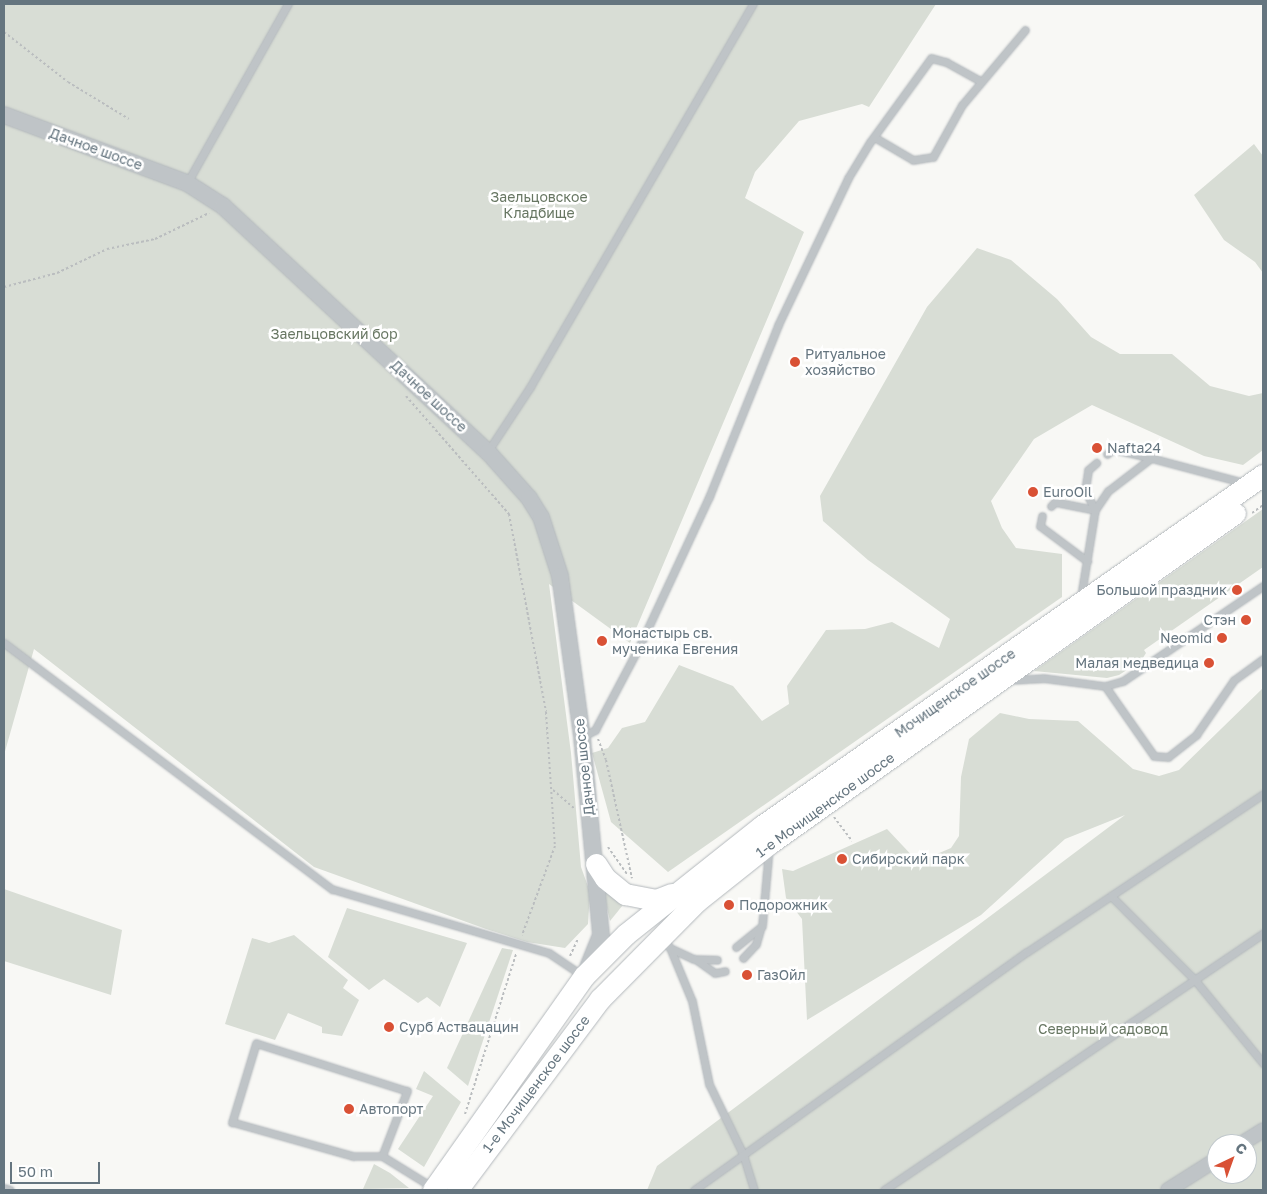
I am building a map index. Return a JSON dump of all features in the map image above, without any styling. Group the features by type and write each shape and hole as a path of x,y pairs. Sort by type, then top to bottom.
{"main road":[{"name":"Мочищенское шоссе","path":"584,976 603,945 674,894 762,826 1080,605 1259,484"},
{"name":"1-е Мочищенское шоссе","path":"464,1188 617,979 665,941 770,843 1002,680 1259,484"},
{"path":"596,864 616,889 632,897 656,900 674,894"},
{"path":"603,945 617,979"},
{"name":"1-е Мочищенское шоссе","path":"434,1190 584,976"}],"street":[{"name":"Дачное шоссе","path":"4,115 187,183 247,226 488,452 529,498 541,517 560,576 588,734 603,945"},
{"path":"1168,1190 1207,1165"}],"lane":[{"path":"187,183 288,4"},
{"path":"488,452 530,387 753,4"},
{"path":"874,137 913,160 933,157 962,104 1025,30"},
{"path":"588,734 639,647 709,497 740,414 786,308 848,178 874,137 931,58 946,62 980,82"},
{"path":"1108,454 1113,449 1259,484"},
{"path":"1080,605 1095,510 1108,491 1151,458"},
{"path":"1095,510 1085,490 1088,470 1096,463"},
{"path":"1051,506 1056,502 1095,510"},
{"path":"1042,516 1040,526 1087,561"},
{"path":"1002,680 1043,678 1105,686 1123,681 1153,663 1263,586"},
{"path":"4,643 332,889 519,944 566,963 584,976"},
{"path":"1105,686 1154,756 1168,757 1196,735 1234,680 1263,659"},
{"path":"694,1190 742,1154 1111,896 1263,794"},
{"path":"743,958 756,944 762,926 770,843"},
{"path":"1111,896 1194,979 1263,1063"},
{"path":"736,947 762,926"},
{"path":"884,1190 1263,933"},
{"path":"665,941 715,974 725,971"},
{"path":"665,941 692,1001 709,1084 742,1154 754,1190"},
{"path":"694,959 717,960"},
{"path":"382,1156 407,1090 256,1043 232,1122 353,1156 382,1156 434,1190"},
{"path":"4,1188 10,1190"}],"path":[{"path":"4,32 68,82 130,119"},
{"path":"4,287 57,273 107,249 155,239 211,212 205,209"},
{"path":"404,394 509,514 546,712 555,846 519,944 468,1108 461,1122"},
{"path":"588,734 606,760 633,882 632,897"},
{"path":"832,813 852,841"},
{"path":"566,963 578,939"}],"green space":[{"name":"Заельцовский бор","path":"4,4 936,4 869,107 862,104 799,121 755,172 745,198 804,232 630,643 549,584 571,753 581,867 590,892 588,924 565,948 527,942 486,929 314,867 34,649 4,755"},
{"path":"1254,144 1263,156 1263,273 1255,262 1224,240 1194,195"},
{"path":"977,248 1011,260 1057,299 1091,337 1120,354 1172,354 1210,386 1249,396 1263,393 1263,450 1243,465 1204,456 1092,405 1034,439 991,501 1002,528 1016,548 1062,554 1062,597 668,872 611,822 592,753 608,748 622,728 645,722 679,665 733,686 762,721 789,704 787,686 826,630 865,629 892,622 939,648 950,619 868,560 823,521 820,496 927,307"},
{"path":"1263,509 1263,567 1144,650 1146,653 1141,661 1119,675 1107,678 1034,671"},
{"name":"Северный садовод","path":"1263,688 1263,1190 647,1190 657,1166 1125,815 1065,839 981,915 807,1020 802,919 786,898 782,869 793,871 887,829 918,862 951,848 959,836 961,777 969,739 1000,713 1029,719 1078,721 1133,769 1159,776 1179,770"},
{"path":"4,889 122,930 111,995 4,961"},
{"path":"606,891 627,900 610,921 604,895"},
{"path":"347,908 467,943 440,1007 427,997 418,1003 384,979 369,990 328,957"},
{"path":"294,935 348,980 343,988 359,1000 342,1036 322,1033 322,1027 288,1013 275,1040 225,1024 252,938 269,943"},
{"path":"502,948 513,950 468,1086 447,1068"},
{"path":"424,1071 461,1102 424,1167 398,1149 433,1096 416,1089"},
{"path":"374,1164 390,1173 409,1188 363,1189"}],"place":[{"name":"Ритуальное хозяйство","path":"795,362"},
{"name":"Nafta24","path":"1097,448"},
{"name":"EuroOil","path":"1033,492"},
{"name":"Большой праздник","path":"1237,590"},
{"name":"Стэн","path":"1246,620"},
{"name":"Neomid","path":"1222,638"},
{"name":"Монастырь св. мученика Евгения","path":"602,641"},
{"name":"Малая медведица","path":"1209,663"},
{"name":"Сибирский парк","path":"842,859"},
{"name":"Подорожник","path":"729,905"},
{"name":"ГазОйл","path":"747,975"},
{"name":"Сурб Аствацацин","path":"389,1027"},
{"name":"Автопорт","path":"349,1109"}],"park label":[{"name":"Заельцовское Кладбище","path":"539,206"}]}
